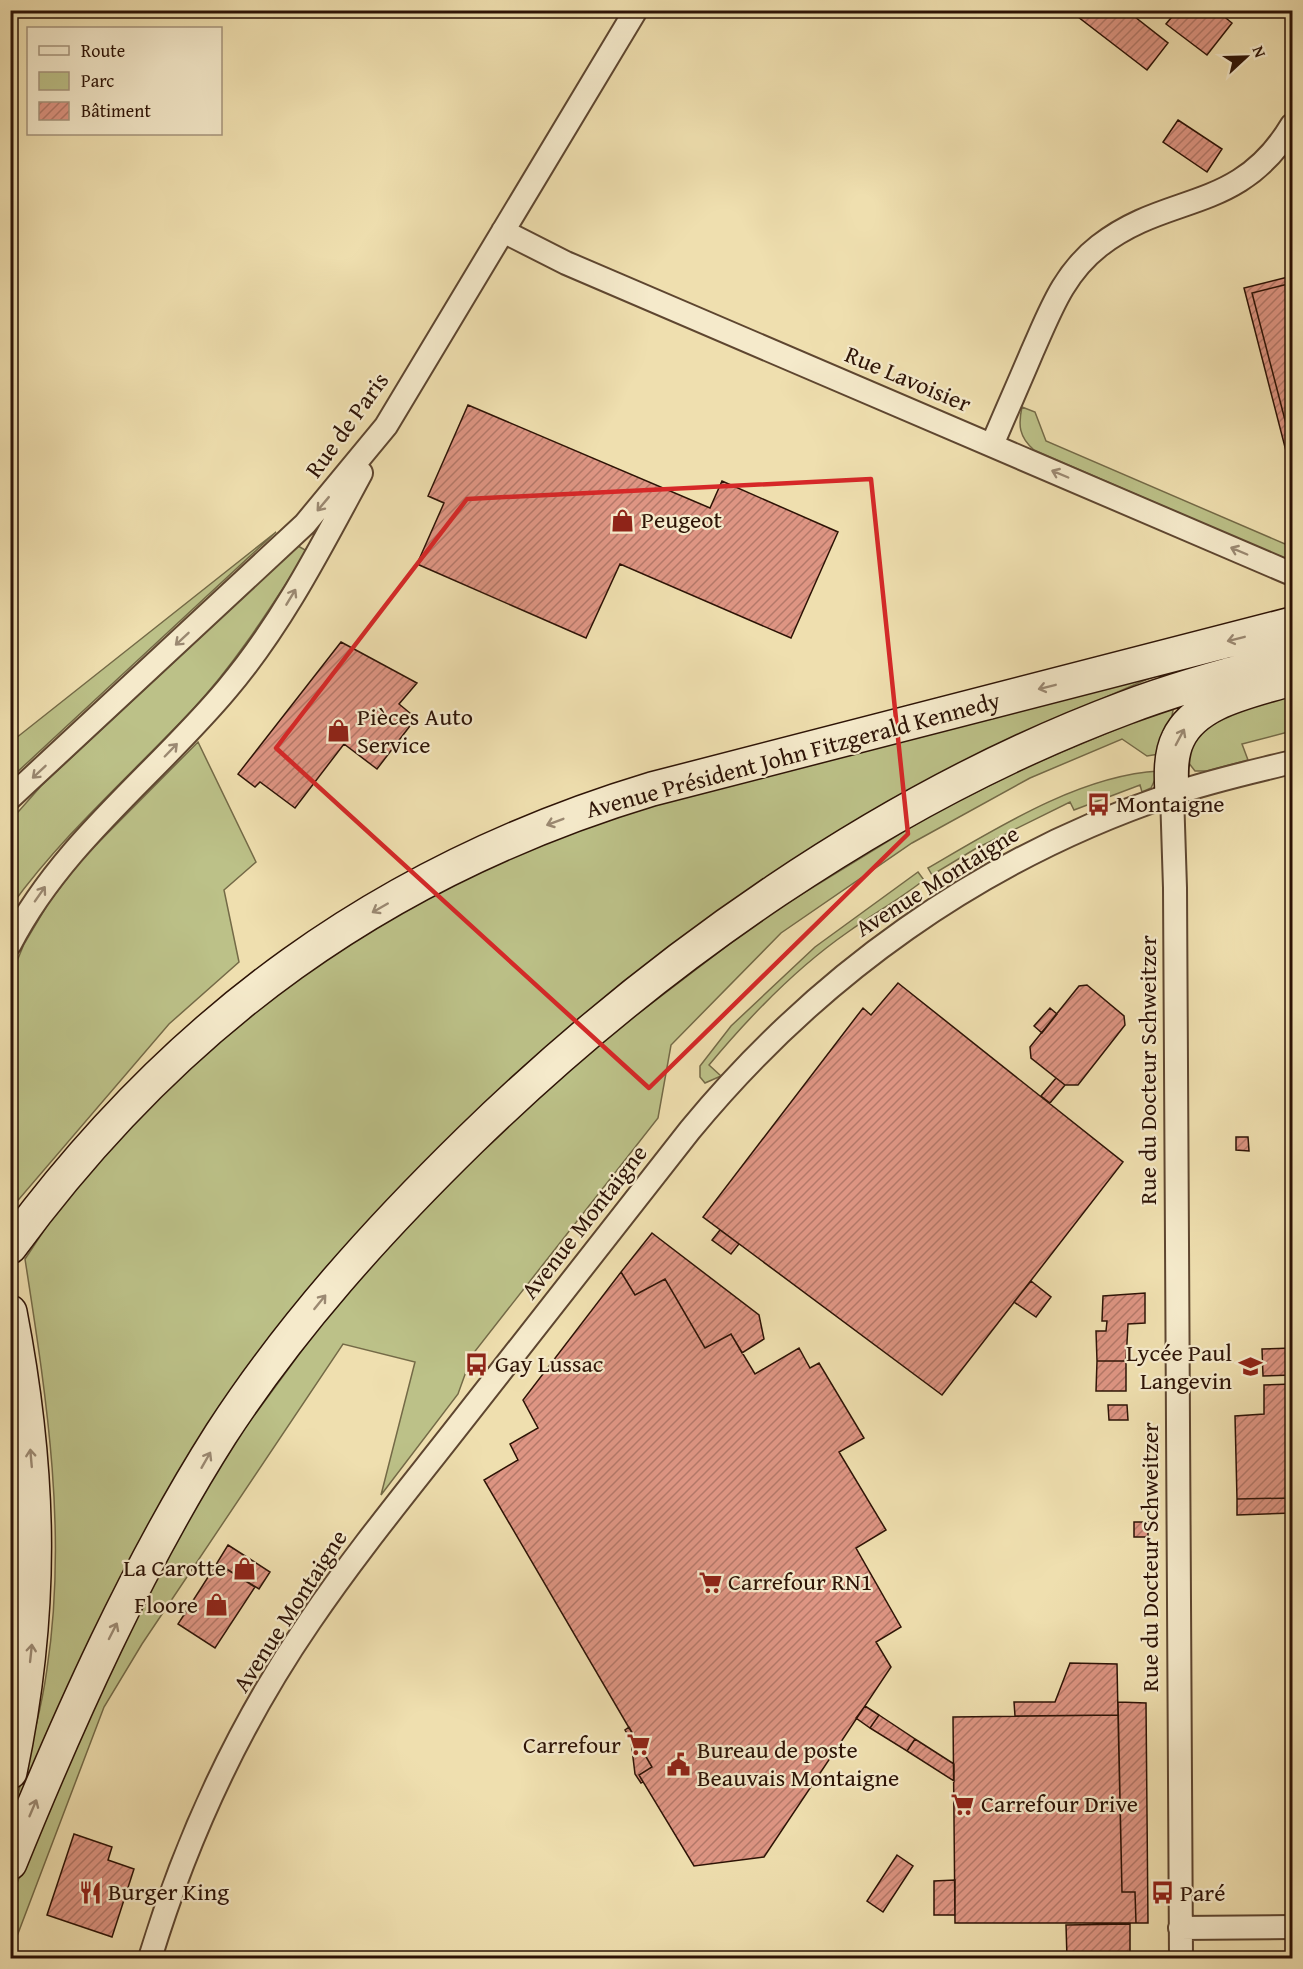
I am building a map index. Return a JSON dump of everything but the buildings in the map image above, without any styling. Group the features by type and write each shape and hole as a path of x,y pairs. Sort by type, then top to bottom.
{"main road":[{"name":"Avenue Président John Fitzgerald Kennedy","path":"10,1247 61,1182 130,1103 235,1005 326,941 466,861 550,824 652,789 1293,624"},
{"path":"10,1863 94,1668 173,1518 223,1432 297,1331 354,1262 438,1172 521,1091 593,1028 692,951 795,879 884,824 999,764 1101,717 1193,685 1293,658"},
{"path":"1172,794 1174,750 1178,739 1192,720 1224,702 1293,678"},
{"path":"10,1772 29,1670 36,1571 33,1474 11,1316"}],"street":[{"name":"Rue de Paris","path":"10,798 298,531 386,426 636,10"},
{"path":"992,445 1058,293 1074,268 1116,234 1215,195 1249,176 1276,149 1293,125"},
{"name":"Rue Lavoisier","path":"504,231 566,263 1293,574"},
{"path":"10,944 36,900 66,860 192,728 257,650 326,539 386,426"},
{"name":"Avenue Montaigne","path":"150,1959 181,1869 224,1772 276,1675 310,1620 372,1535 724,1089 816,997 866,956 951,898 1033,852 1092,825 1172,794 1293,762"},
{"name":"Rue du Docteur Schweitzer","path":"1172,794 1175,888 1180,1959"},
{"path":"1180,1928 1293,1927"}],"highlighted area":[{"path":"871,479 908,834 649,1088 276,748 467,499"}],"green space":[{"path":"1022,407 1035,412 1046,441 1292,547 1292,562 1034,450 1025,440 1021,430"},
{"path":"276,532 13,776 11,779 11,742"},
{"path":"298,546 307,551 253,633 209,691 76,829 31,879 11,906 11,820 41,786"},
{"path":"1159,674 1040,726 783,868 711,917 627,979 523,1067 439,1148 344,1248 274,1334 11,1819 44,1688 53,1617 55,1566 52,1463 25,1259 64,1200 90,1166 173,1081 264,1004 361,936 465,878 563,835 624,812"},
{"path":"1292,689 1292,731 1242,744 1248,760 1207,771 1195,771 1188,762 1192,745 1201,731 1213,720 1243,705"},
{"path":"1174,705 1165,753 1147,756 1122,739 1030,778 912,843 781,933 671,1045 658,1118 472,1355 458,1394 381,1495 415,1362 343,1344 142,1644 104,1707 11,1952 11,1900 32,1842 106,1673 206,1488 237,1439 347,1289 505,1127 576,1061 766,916 929,816 1024,768"},
{"path":"198,742 256,862 224,890 239,962 169,1024 14,1205 10,1189 10,978 24,944 49,902 82,859"},
{"path":"1159,771 1151,788 1142,792 1140,785 1074,810 1070,802 975,849 932,875 928,868 1010,821 1069,793 1099,782"},
{"path":"918,872 924,880 829,946 774,994 709,1065 721,1076 705,1083 700,1077 700,1066 731,1026 815,947"},
{"path":"10,1426 22,1536 10,1687"}],"place":[{"name":"Peugeot","path":"623,520"},
{"name":"Pièces Auto Service","path":"339,731"},
{"name":"Montaigne","path":"1098,804"},
{"name":"Gay Lussac","path":"477,1364"},
{"name":"Lycée Paul Langevin","path":"1250,1367"},
{"name":"La Carotte","path":"244,1568"},
{"name":"Carrefour RN1","path":"710,1582"},
{"name":"Floore","path":"216,1605"},
{"name":"Carrefour","path":"639,1745"},
{"name":"Bureau de poste Beauvais Montaigne","path":"679,1764"},
{"name":"Carrefour Drive","path":"963,1804"},
{"name":"Burger King","path":"90,1892"},
{"name":"Paré","path":"1162,1893"}]}
